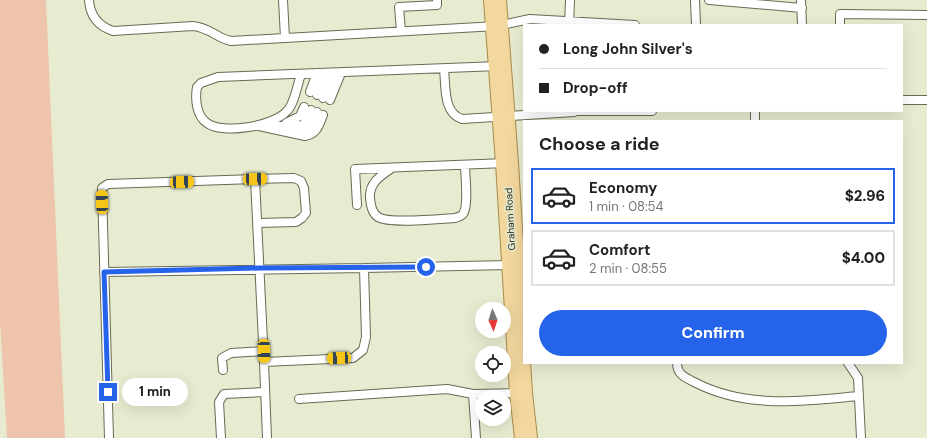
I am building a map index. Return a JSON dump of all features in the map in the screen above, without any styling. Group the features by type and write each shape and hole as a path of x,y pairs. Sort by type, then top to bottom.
{"main road":[{"name":"Graham Road","path":"495,0 507,162 518,265 521,393 526,438"}],"lane":[{"path":"89,0 90,10 95,20 104,28 114,32 193,26 205,28 222,39 231,41 497,26 530,19 569,23 602,24"},
{"path":"283,0 285,38"},
{"path":"401,31 399,7 404,3 437,5 437,0"},
{"path":"569,23 570,0"},
{"path":"695,0 696,24"},
{"path":"709,0 801,4 802,24"},
{"path":"840,24 840,14 927,15"},
{"path":"259,126 301,131 311,126 314,111 300,116 290,122 259,126 216,128 205,123 198,111 196,92 197,87 201,82 218,77 500,66"},
{"path":"444,69 448,109 455,117 462,119 504,118 573,112"},
{"path":"329,73 320,96 329,73"},
{"path":"259,126 281,117 289,110 301,74"},
{"path":"903,100 927,100"},
{"path":"357,205 355,169 507,162"},
{"path":"392,168 374,182 370,196 374,212 378,217 392,221 455,218 463,214 466,206 465,165"},
{"path":"109,438 102,188 108,184 294,178 301,181 304,188 306,213 302,218 296,222 258,223"},
{"path":"255,179 267,438"},
{"path":"104,272 260,268 364,268 518,265"},
{"path":"264,362 354,358 363,350 366,337 364,268"},
{"path":"223,370 222,358 231,353 264,351"},
{"path":"676,364 679,372 684,377 711,391 746,400 788,402 858,396"},
{"path":"849,364 858,378 861,438"},
{"path":"221,438 219,402 224,390 266,392"},
{"path":"299,399 447,390 473,394 521,393"},
{"path":"473,394 476,438"}],"shaded area":[{"path":"0,0 46,0 65,438 7,438 0,323"}],"route":[{"path":"108,392 104,272 260,268 426,267"}]}
